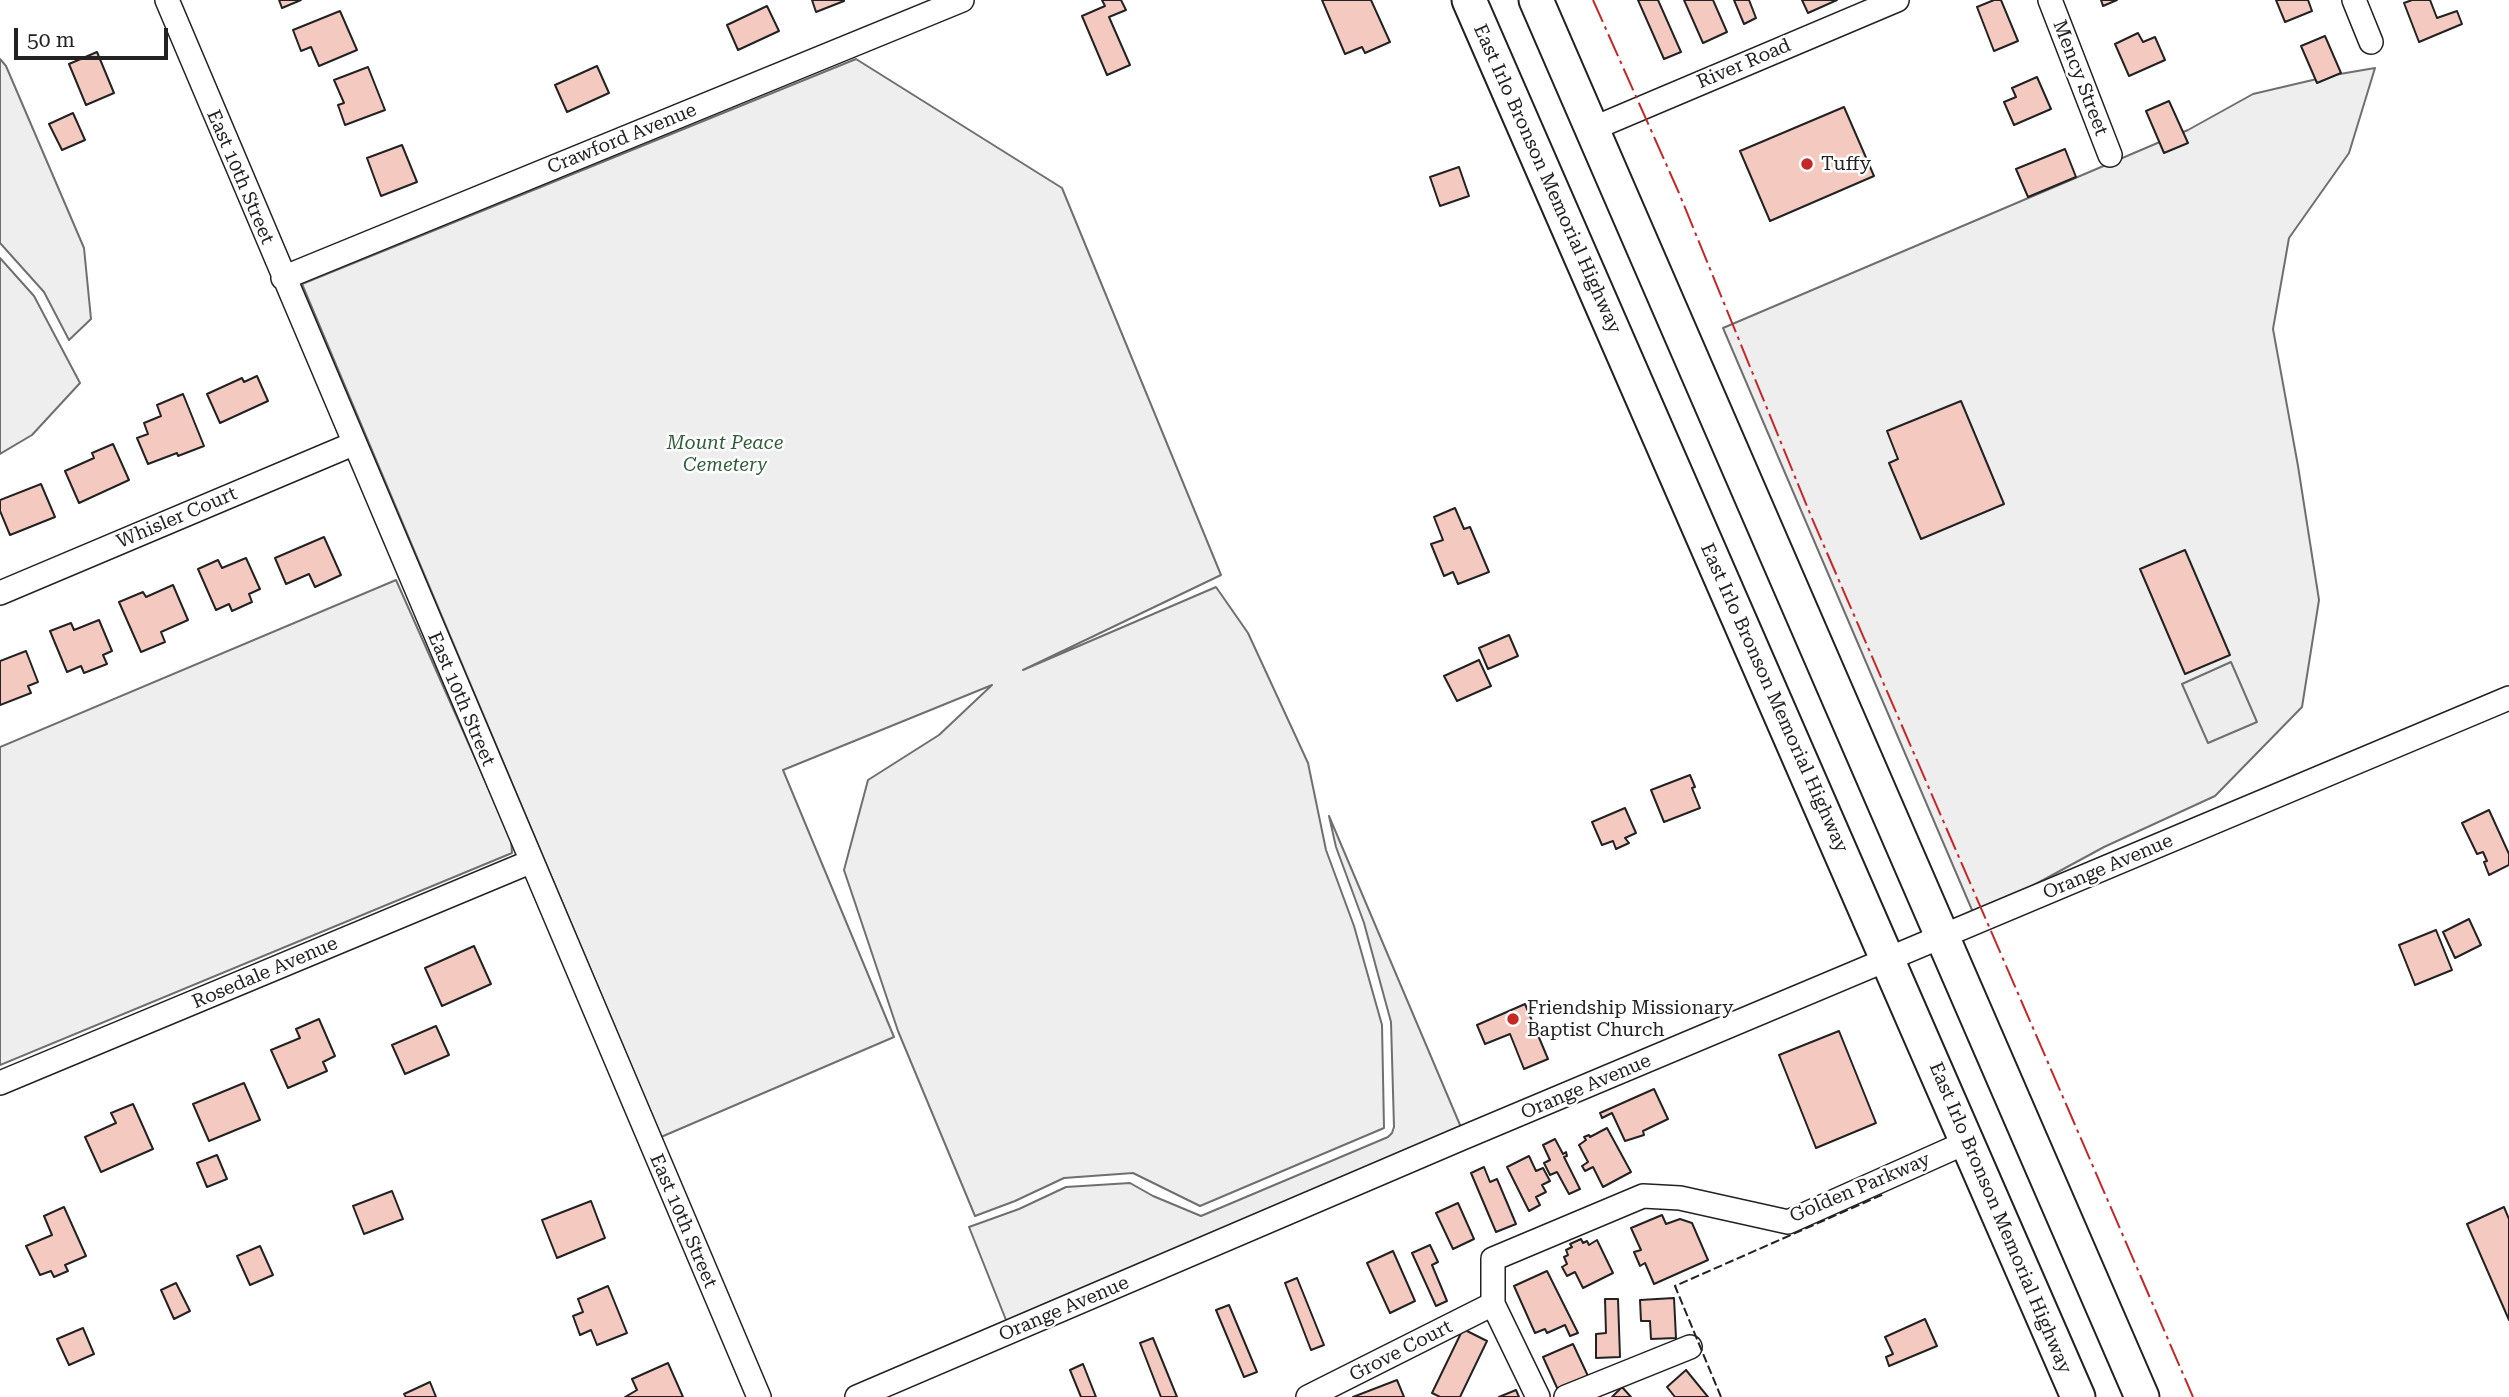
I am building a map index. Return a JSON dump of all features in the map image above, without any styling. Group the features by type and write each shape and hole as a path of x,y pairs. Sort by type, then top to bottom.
{"highway":[{"name":"East Irlo Bronson Memorial Highway","path":"1469,0 2078,1397"},
{"path":"1536,0 2142,1397"}],"street":[{"name":"East 10th Street","path":"167,0 530,862 759,1397"},
{"name":"Crawford Avenue","path":"283,278 962,0"},
{"name":"River Road","path":"1592,129 1897,0"},
{"name":"Mency Street","path":"2050,0 2109,155"},
{"path":"2354,0 2371,42"},
{"name":"Whisler Court","path":"0,593 353,444"},
{"name":"Orange Avenue","path":"857,1397 1460,1139 2509,698"},
{"name":"Rosedale Avenue","path":"0,1083 530,862"},
{"name":"Golden Parkway","path":"1538,1397 1493,1304 1493,1259 1643,1196 1680,1198 1788,1222 1967,1142"},
{"name":"Grove Court","path":"1308,1397 1334,1392 1493,1304"},
{"path":"1566,1397 1690,1347"}],"green space":[{"path":"0,59 6,66 84,248 91,319 69,340 44,292 0,243"},
{"name":"Mount Peace Cemetery","path":"856,59 1062,188 1221,575 1023,670 1216,587 1248,633 1308,763 1326,850 1354,926 1382,1025 1384,1128 1200,1206 1133,1173 1064,1178 975,1216 898,1031 844,870 868,780 939,735 992,685 783,770 894,1037 661,1137 302,284"},
{"path":"2375,68 2349,153 2289,238 2273,329 2319,600 2302,707 2215,796 2104,847 1975,917 1723,328 2188,130 2253,94"},
{"path":"0,258 34,296 80,383 32,435 0,454"},
{"path":"396,580 511,839 512,853 0,1065 0,747"},
{"path":"1329,816 1463,1132 1008,1325 969,1227 1019,1209 1066,1187 1130,1183 1201,1216 1392,1133 1391,1022 1364,923 1336,847"}],"shaded area":[{"path":"2231,662 2257,722 2208,743 2182,684"}],"building":[{"path":"279,0 301,0 282,8"},
{"path":"812,0 844,0 844,1 816,12"},
{"path":"1102,0 1121,0 1126,10 1109,17 1130,65 1107,75 1082,16 1105,6"},
{"path":"1322,0 1371,0 1390,42 1365,53 1362,47 1345,54"},
{"path":"1638,0 1658,0 1681,52 1664,59"},
{"path":"1684,0 1713,0 1727,32 1703,43"},
{"path":"1734,0 1749,0 1756,18 1744,24"},
{"path":"1802,0 1837,0 1808,13"},
{"path":"2001,0 2018,41 1994,51 1977,7"},
{"path":"2101,0 2117,0 2103,6"},
{"path":"2276,0 2308,0 2312,11 2285,22"},
{"path":"2430,0 2437,18 2457,11 2462,24 2419,42 2404,3"},
{"path":"767,6 779,31 738,50 727,25"},
{"path":"340,11 357,50 319,66 311,47 301,51 293,30"},
{"path":"2138,33 2143,42 2155,37 2165,60 2129,76 2115,44"},
{"path":"2325,36 2341,73 2317,83 2301,46"},
{"path":"97,52 114,93 86,105 69,64"},
{"path":"597,66 609,93 567,112 555,85"},
{"path":"368,67 385,110 345,125 338,105 344,103 334,80"},
{"path":"2037,77 2051,109 2014,125 2004,102 2016,97 2012,88"},
{"path":"2169,101 2188,143 2164,153 2146,111"},
{"name":"Tuffy","path":"1844,107 1874,176 1770,221 1740,151"},
{"path":"73,113 85,140 62,150 49,124"},
{"path":"402,145 417,182 381,196 367,158"},
{"path":"2065,149 2076,177 2028,197 2016,169"},
{"path":"1459,167 1469,196 1440,206 1430,177"},
{"path":"257,376 268,401 220,423 207,394 242,378 244,382"},
{"path":"183,394 204,446 148,464 137,438 148,434 144,423 161,416 157,405"},
{"path":"1961,401 2004,504 1921,539 1889,463 1898,459 1887,431"},
{"path":"113,444 129,480 79,503 65,471 94,458 92,453"},
{"path":"41,484 55,517 10,535 0,511 0,500"},
{"path":"1455,508 1464,529 1470,527 1489,572 1458,584 1453,572 1444,576 1431,544 1443,540 1434,517"},
{"path":"324,537 341,575 315,587 309,574 286,584 275,558"},
{"path":"2185,550 2230,655 2185,674 2140,569"},
{"path":"246,558 260,589 249,594 252,602 232,611 229,604 216,610 198,569 218,560 222,568"},
{"path":"173,585 188,620 161,632 165,642 141,652 119,602 143,592 146,597"},
{"path":"99,620 112,651 103,655 107,664 84,673 81,666 67,672 50,631 71,623 74,630"},
{"path":"1509,635 1518,656 1488,669 1479,648"},
{"path":"26,651 38,682 28,686 31,693 0,705 0,661"},
{"path":"1479,660 1491,686 1457,701 1444,676"},
{"path":"1690,775 1700,808 1664,822 1651,790"},
{"path":"1625,808 1636,833 1625,838 1629,843 1616,849 1613,841 1602,845 1592,822"},
{"path":"2489,810 2509,854 2509,865 2489,875 2483,852 2477,854 2462,823"},
{"path":"2469,919 2481,945 2455,958 2443,932"},
{"path":"2436,930 2452,970 2415,985 2399,945"},
{"path":"474,946 491,984 442,1006 425,968"},
{"path":"1525,1004 1548,1059 1524,1069 1510,1034 1485,1044 1477,1025"},
{"path":"319,1019 335,1056 323,1062 327,1071 288,1088 271,1050 300,1038 296,1029"},
{"path":"436,1026 449,1055 405,1074 392,1045"},
{"path":"1839,1031 1876,1123 1816,1148 1779,1055"},
{"path":"244,1083 260,1120 209,1141 193,1104"},
{"path":"1654,1089 1668,1119 1643,1131 1644,1135 1625,1141 1612,1113 1602,1118 1600,1113"},
{"path":"133,1104 153,1149 101,1172 85,1137 116,1123 111,1113"},
{"path":"1607,1128 1631,1172 1603,1187 1593,1167 1585,1171 1582,1166 1588,1162 1579,1145 1586,1140 1584,1137 1590,1137"},
{"path":"1555,1139 1563,1154 1566,1152 1567,1156 1564,1157 1580,1189 1569,1194 1557,1172 1550,1175 1544,1163 1550,1160 1543,1145"},
{"path":"217,1155 227,1179 207,1187 197,1163"},
{"path":"1529,1156 1536,1171 1543,1168 1550,1181 1542,1185 1546,1192 1536,1197 1540,1205 1529,1211 1507,1167"},
{"path":"1484,1167 1490,1182 1497,1179 1516,1224 1496,1232 1471,1173"},
{"path":"392,1191 403,1219 364,1234 353,1206"},
{"path":"591,1201 605,1238 557,1258 542,1220"},
{"path":"1458,1203 1474,1239 1453,1249 1436,1213"},
{"path":"64,1207 86,1256 65,1265 68,1271 54,1277 51,1271 40,1275 26,1246 52,1235 44,1216"},
{"path":"2504,1207 2509,1219 2509,1320 2467,1224"},
{"path":"1662,1215 1666,1224 1680,1219 1692,1223 1708,1260 1654,1284 1645,1263 1640,1266 1634,1252 1641,1250 1631,1228"},
{"path":"1581,1239 1589,1245 1597,1240 1613,1273 1583,1288 1575,1272 1567,1276 1562,1267 1567,1264 1564,1257 1568,1255 1566,1250 1572,1247 1570,1244"},
{"path":"1430,1245 1438,1262 1432,1265 1447,1301 1436,1306 1412,1253"},
{"path":"260,1246 273,1275 250,1285 237,1256"},
{"path":"1393,1251 1415,1301 1390,1313 1367,1263"},
{"path":"1547,1271 1578,1333 1570,1336 1565,1325 1547,1333 1545,1329 1535,1333 1514,1286"},
{"path":"1297,1278 1324,1345 1311,1350 1285,1283"},
{"path":"176,1283 190,1311 174,1319 161,1290"},
{"path":"608,1286 627,1333 597,1345 591,1330 580,1335 573,1316 583,1312 578,1299"},
{"path":"1674,1298 1676,1338 1651,1339 1650,1321 1641,1321 1640,1300"},
{"path":"1605,1299 1618,1299 1620,1357 1596,1358 1596,1334 1606,1333"},
{"path":"1229,1305 1257,1372 1244,1377 1216,1310"},
{"path":"1925,1319 1937,1346 1889,1366 1886,1357 1893,1354 1885,1337"},
{"path":"83,1328 94,1354 69,1365 57,1339"},
{"path":"1463,1329 1487,1341 1460,1397 1440,1397 1432,1393"},
{"path":"1153,1338 1177,1397 1161,1397 1140,1343"},
{"path":"1573,1344 1588,1376 1558,1390 1543,1357"},
{"path":"668,1363 683,1397 625,1397 637,1390 632,1379"},
{"path":"1083,1364 1096,1397 1081,1397 1070,1370"},
{"path":"1686,1370 1708,1397 1675,1397 1667,1387"},
{"path":"1397,1380 1404,1397 1353,1397"},
{"path":"430,1382 436,1397 406,1397 404,1394"},
{"path":"1622,1387 1631,1397 1612,1397"},
{"path":"1516,1390 1519,1397 1499,1397"}],"fence":[{"path":"1721,1397 1675,1286 1884,1194"}],"power":[{"path":"1593,0 1679,193 1811,516 2193,1397"}],"place":[{"name":"Tuffy","path":"1807,164"},
{"name":"Friendship Missionary Baptist Church","path":"1513,1019"}]}
